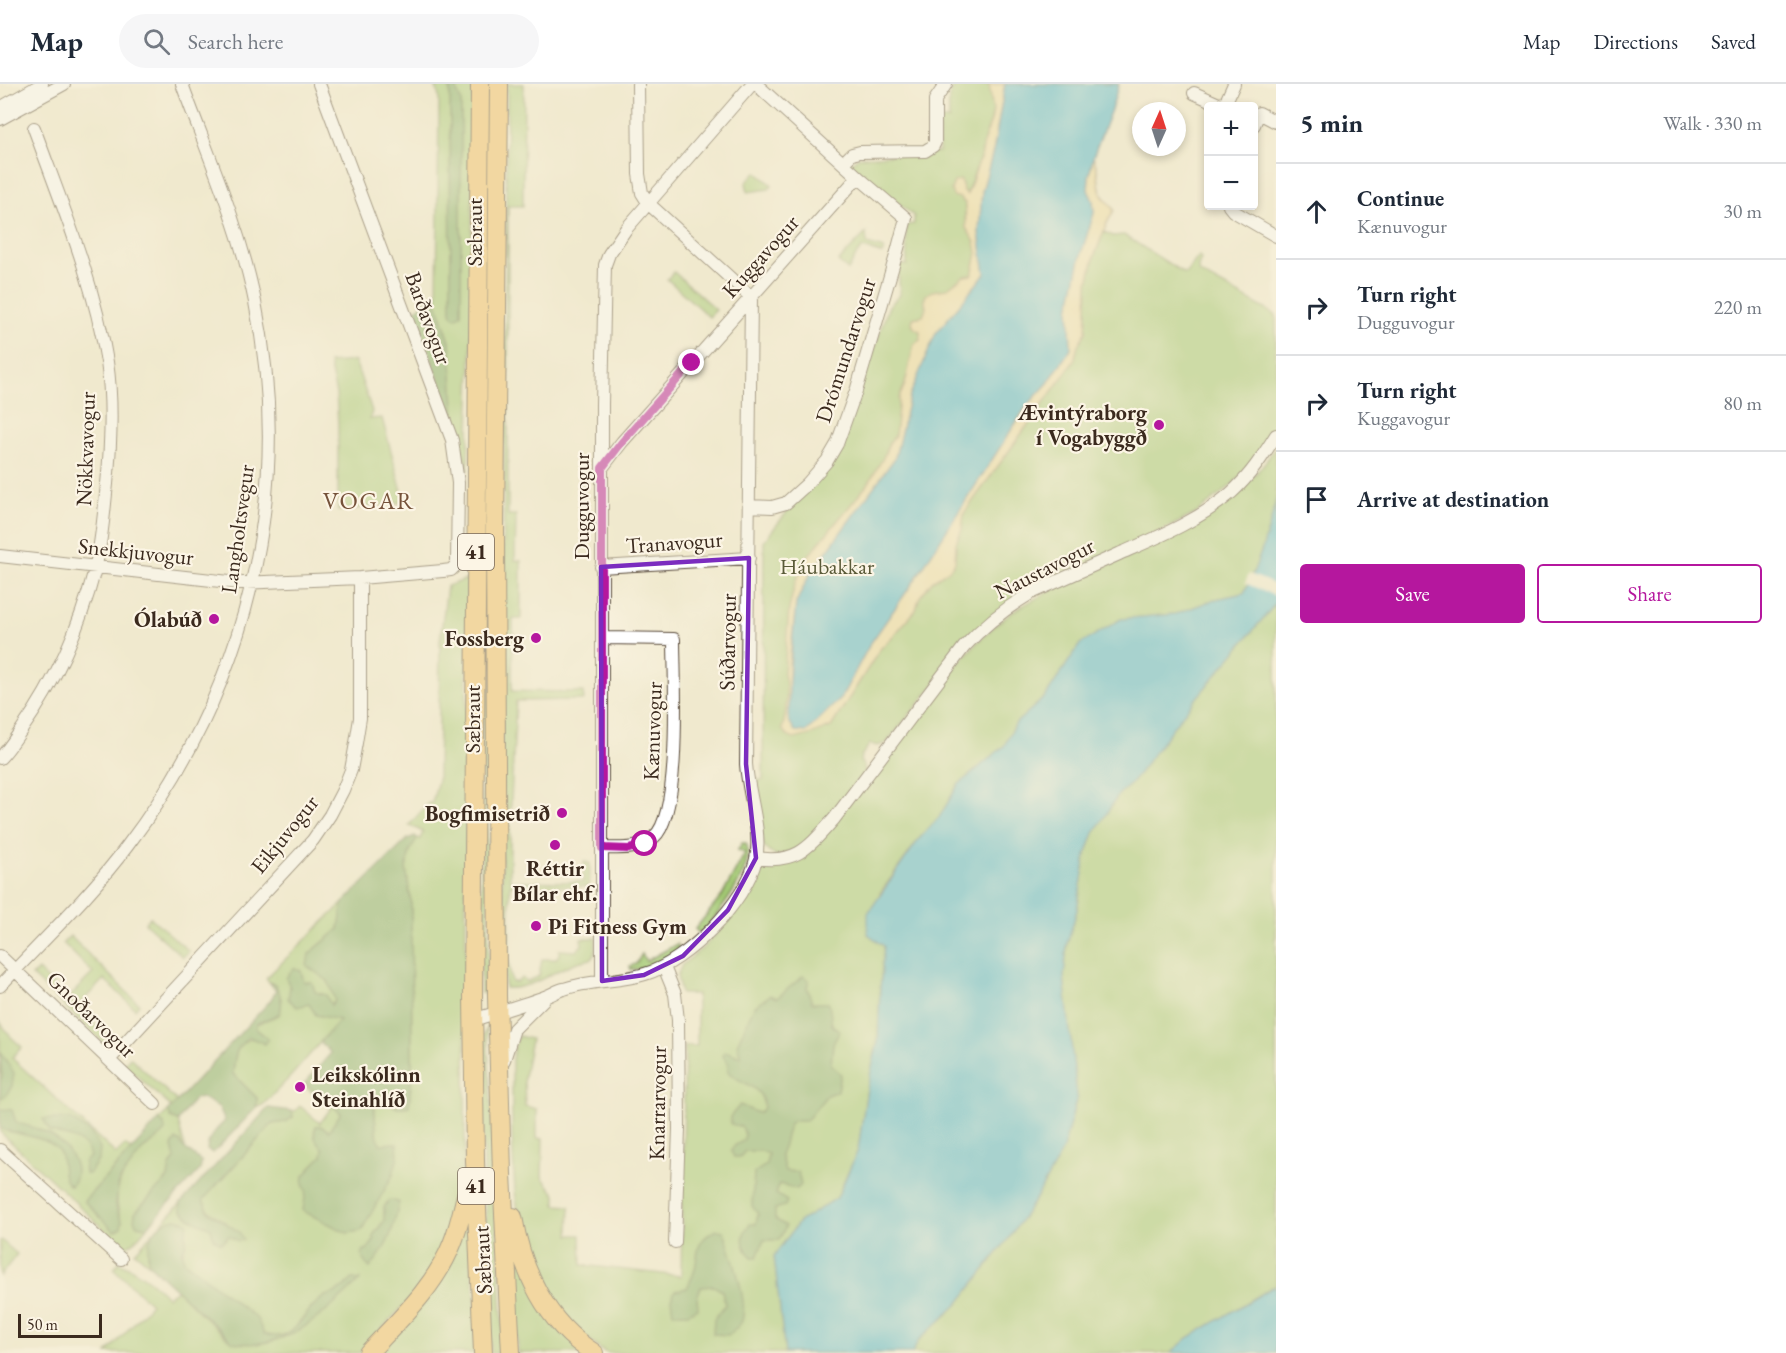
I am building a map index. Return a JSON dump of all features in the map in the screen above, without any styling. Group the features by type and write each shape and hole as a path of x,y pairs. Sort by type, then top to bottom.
{"highway":[{"name":"Sæbraut","path":"480,84 473,1020 475,1161 483,1353"},
{"name":"Sæbraut","path":"499,84 495,519 498,1012 502,1174 511,1353"},
{"path":"368,1353 419,1297 445,1260 457,1232 475,1161"},
{"path":"502,1174 511,1199 520,1250 536,1290 557,1321 594,1353"}],"street":[{"path":"0,108 42,84"},
{"path":"0,119 64,84"},
{"name":"Langholtsvegur","path":"0,986 120,856 181,766 218,688 242,622 257,564 267,477 268,407 265,361 256,303 235,228 182,84"},
{"name":"Barðavogur","path":"319,84 452,440 458,483 458,560 454,568 448,571"},
{"path":"638,84 639,174 642,193 650,204 752,297"},
{"path":"754,84 858,177"},
{"name":"Dugguvogur","path":"602,981 601,567 605,265 609,254 626,229 754,84"},
{"path":"843,163 852,154 860,152 925,151 933,146 935,142 935,100 946,84"},
{"path":"1225,102 1234,84"},
{"path":"1194,93 1214,102"},
{"path":"1258,113 1276,122"},
{"name":"Nökkvavogur","path":"0,758 34,712 56,674 75,631 96,568 109,467 111,412 107,364 99,322 84,267 34,128"},
{"name":"Kuggavogur","path":"602,468 622,442 858,177"},
{"name":"Drómundarvogur","path":"749,506 772,507 786,503 807,484 827,461 837,444 857,388 906,218 858,177"},
{"path":"1232,210 1276,236"},
{"name":"Súðarvogur","path":"473,1020 563,989 644,975 664,967 682,956 713,930 742,889 756,858 755,822 746,764 752,297"},
{"name":"Naustavogur","path":"756,858 770,861 782,860 802,851 817,838 834,819 964,646 993,618 1031,593 1164,535 1197,517 1245,479 1261,460 1276,435"},
{"name":"Snekkjuvogur","path":"0,556 238,583 360,578 448,571"},
{"name":"Tranavogur","path":"601,567 748,558"},
{"name":"Eikjuvogur","path":"109,1060 313,840 330,815 351,770 360,718 360,578"},
{"name":"Kænuvogur","path":"602,639 674,639 675,767 668,808 657,836 645,844 629,849 602,848"},
{"name":"Gnoðarvogur","path":"0,956 155,1104"},
{"name":"Knarrarvogur","path":"664,967 675,994 678,1020 679,1129 675,1242"},
{"name":"Súðarvogur","path":"500,1075 514,1029 547,996"},
{"path":"0,1150 121,1259"}],"highlighted area":[{"path":"749,558 746,764 756,858 728,910 683,956 644,975 602,981 602,899 601,567"}],"green space":[{"path":"435,84 450,84 451,311 461,313 461,101 457,92 457,84 473,84 468,471 455,425 450,342 437,303 439,97"},
{"path":"450,84 457,84 457,92 461,101 461,314 456,318 451,311"},
{"path":"485,84 490,84 490,667 487,805 489,993 481,993"},
{"path":"507,84 524,84 523,206 508,206 508,515 516,515 515,560 521,561 521,619 513,619 512,691 583,692 584,700 516,701 510,822 510,881 583,882 584,862 590,863 589,887 510,885 509,964 512,982 517,982 522,978 527,982 539,976 542,959 555,959 559,955 559,950 576,951 582,945 581,938 596,938 595,952 591,959 571,965 538,981 514,988 505,988 501,831"},
{"name":"Háubakkar","path":"955,84 989,84 993,111 982,153 966,195 963,192 961,180 960,198 965,203 965,219 1054,225 831,727 880,649 916,610 919,598 932,581 949,570 955,562 956,543 962,529 964,513 1074,361 1078,345 1086,332 1088,283 1094,257 1104,232 1113,236 1124,235 1185,274 1199,256 1201,259 1198,267 1200,273 1276,315 1276,431 1265,449 1232,485 1195,514 993,614 886,743 878,746 870,744 860,761 865,771 836,810 800,850 776,856 764,847 754,791 754,780 763,780 764,541 840,445 889,306 900,295 898,265 907,265 906,225 914,224 914,216 850,164 859,157 939,152 939,120 949,120 949,97"},
{"path":"756,172 772,185 769,189 748,192 746,183"},
{"path":"866,233 867,244 884,249 883,254 863,248 848,270 838,262"},
{"path":"674,272 716,310 709,317 667,279"},
{"path":"437,293 437,303 450,342 455,425 414,311"},
{"path":"355,361 372,411 370,419 382,418 405,502 338,511 338,424 336,394 329,363"},
{"path":"1276,446 1276,499 1272,523 1244,593 1216,599 1175,614 1121,619 1080,644 1046,696 1016,723 1004,746 958,785 940,816 919,839 880,893 868,934 884,946 878,1041 867,1089 858,1150 837,1198 799,1222 774,1256 785,1353 607,1353 601,1350 552,1307 523,1245 515,1191 512,1136 512,1060 519,1036 531,1039 524,1077 525,1106 537,1109 537,1138 543,1139 542,1177 556,1195 556,1205 570,1206 569,1235 581,1235 582,1265 681,1276 685,1046 697,1046 697,994 681,994 677,976 682,965 704,947 727,923 758,871 802,857 961,660 993,627 1014,611 1048,592 1157,544 1191,525 1223,504 1252,478"},
{"path":"467,579 465,1147 460,1192 438,1262 408,1301 359,1353 107,1353 151,1304 114,1269 119,1262 145,1277 167,1297 177,1290 232,1341 249,1343 267,1341 285,1335 288,1333 275,1338 263,1334 257,1319 184,1261 183,1252 186,1245 187,1228 176,1219 158,1227 181,1203 181,1210 191,1219 212,1228 213,1238 221,1242 239,1232 209,1211 203,1200 272,1124 293,1117 292,1111 300,1106 320,1123 331,1108 306,1087 305,1083 341,1113 329,1131 316,1126 314,1132 323,1149 322,1157 313,1165 303,1184 306,1191 396,1143 380,1145 376,1130 374,1102 380,1096 397,1108 409,1106 412,1072 411,902 406,868 410,851 423,832 409,825 429,803 432,803 438,780 440,641 447,586","holes":["384,1221 370,1267 363,1251 368,1249 374,1241 374,1234","353,1279 359,1280 318,1316 295,1330 300,1321 325,1296 336,1293"]},
{"path":"1276,603 1276,1285 1188,1338 1171,1353 912,1353 919,1340 958,1304 1009,1238 1038,1195 1063,1149 1077,1097 1064,977 1067,944 1077,910 1086,855 1094,833 1119,794 1131,784 1179,719"},
{"path":"415,836 417,838 410,851 406,868 411,902 412,1072 409,1106 397,1108 380,1096 374,1102 376,1130 380,1144 397,1143 398,1157 392,1177 361,1231 347,1233 303,1211 306,1191 303,1184 304,1176 322,1156 323,1149 315,1136 316,1126 329,1131 341,1113 305,1083 331,1053 320,1042 340,1020 316,1015 309,1004 297,1007 288,999 290,987 286,978 294,968 301,971 304,982 312,982 315,992 326,995 331,1005 335,1000 328,981 307,966 309,954 339,929 343,903 408,839"},
{"path":"742,843 746,843 748,853 740,878 733,892 700,934 695,929 722,896 745,853 738,850"},
{"path":"343,903 339,929 309,954 328,981 335,1000 331,1006 326,995 309,1004 340,1020 291,1076 264,1104 257,1108 257,1098 233,1074 239,1046 255,1037 265,1036 256,1029 256,1024 279,1015 281,999 275,984 270,983 266,978"},
{"path":"150,917 189,951 183,957 145,923"},
{"path":"70,936 139,1004 135,1009 104,979 79,1005 70,996 93,973 63,943"},
{"path":"677,944 680,950 651,967 631,970 630,966 636,964 642,954 646,961"},
{"path":"38,970 111,1039 104,1043 32,976"},
{"path":"803,976 809,980 807,987 812,1003 829,1003 832,1025 840,1031 833,1044 831,1065 841,1074 838,1091 827,1095 806,1121 792,1121 789,1125 780,1154 785,1171 798,1172 801,1185 797,1189 779,1184 776,1194 787,1201 785,1206 775,1209 775,1219 786,1226 779,1240 764,1240 757,1257 752,1257 744,1246 744,1237 750,1224 756,1224 758,1214 752,1206 754,1173 766,1165 768,1154 762,1151 745,1151 740,1157 734,1157 731,1151 734,1146 743,1141 745,1135 742,1127 731,1124 730,1117 740,1105 755,1112 760,1112 764,1108 760,1094 756,1090 728,1072 728,1063 723,1056 724,1052 728,1052 741,1057 737,1044 754,1007 770,995 777,998"},
{"path":"270,983 275,984 278,991 281,1003 279,1014 256,1024 256,1029 268,1040 265,1044 249,1037 238,1049 234,1062 233,1074 257,1098 256,1108 213,1153 207,1150 209,1141 225,1121 219,1107 201,1097 194,1099 178,1121 171,1118 168,1111 270,1001 276,991"},
{"path":"0,1022 22,1047 12,1058 116,1154 125,1145 131,1150 84,1201 122,1221 117,1200 124,1173 143,1149 158,1138 164,1124 159,1120 168,1111 171,1118 178,1121 185,1148 172,1146 175,1159 170,1166 168,1178 135,1213 137,1225 147,1227 135,1241 126,1247 120,1244 0,1132"},
{"path":"487,1028 504,1353 491,1353 480,1042"},
{"path":"0,1051 14,1073 12,1086 6,1096 0,1098 2,1076"},
{"path":"130,1057 177,1101 171,1107 124,1064"},
{"path":"268,1108 292,1111 293,1117 286,1122 272,1124 203,1200 209,1212 239,1232 243,1239 238,1241 229,1236 221,1243 213,1238 211,1228 191,1219 181,1210 181,1203"},
{"path":"0,1109 12,1110 16,1122 48,1134 63,1145 69,1152 76,1169 71,1186 64,1178 58,1150 41,1139 2,1129"},
{"path":"43,1119 70,1119 90,1132 100,1149 99,1159 89,1174 85,1174 84,1162 90,1157 84,1145 50,1131"},
{"path":"159,1120 164,1124 165,1131 144,1148 119,1181 116,1203 122,1221 121,1228 114,1231 84,1201"},
{"path":"176,1140 180,1141 182,1146 202,1162 200,1170 147,1227 137,1225 134,1220 135,1213 168,1178 170,1166 175,1159 172,1146"},
{"path":"389,1200 399,1202 395,1221 386,1245 370,1268 362,1257 363,1251 368,1249 374,1241 374,1234 384,1221 384,1207"},
{"path":"468,1217 480,1353 377,1353"},
{"path":"176,1219 188,1222 185,1234 186,1243 182,1251 184,1261 257,1319 264,1334 284,1335 298,1325 324,1297 336,1292 353,1279 360,1280 319,1317 287,1336 270,1342 252,1344 233,1342 149,1264 148,1248 152,1234 162,1224"},
{"path":"717,1230 724,1231 743,1301 742,1321 729,1335 713,1334 714,1319 725,1305 722,1291 714,1286 701,1287 697,1297 698,1308 688,1313 673,1313 671,1299 675,1291 687,1288 694,1272 701,1242"},
{"path":"152,1234 148,1248 149,1264 135,1252"},
{"path":"512,1239 585,1353 518,1353"},
{"path":"0,1241 17,1254 0,1276"}],"sand":[{"path":"989,84 1005,84 994,148 982,192 979,232 985,274 969,293 910,395 895,458 809,576 796,603 789,663 789,721 841,698 870,644 914,581 1026,407 1048,383 1071,348 1069,309 1081,254 1094,213 1093,201 1088,190 1093,157 1102,195 1114,210 1094,257 1088,283 1086,332 1078,345 1074,361 964,513 962,529 956,543 955,562 949,570 932,581 919,598 916,610 880,649 831,727 794,739 787,736 782,729 786,702 784,674 789,609 796,580 809,555 868,484 895,436 899,398 905,384 914,344 920,340 920,331 912,324 913,318 923,316 926,295 932,291 946,289 964,276 972,275 977,253 975,242 966,228 965,203 953,196 951,190 954,182 961,180 963,191 967,195 982,153 993,111"}],"water":[{"path":"1005,84 1119,84 1093,157 1089,176 1088,190 1093,201 1094,213 1081,254 1069,309 1071,348 1048,383 1026,407 914,581 870,644 841,698 806,732 795,731 789,721 789,681 796,603 809,576 895,458 910,395 936,333 985,274 979,232 982,192 994,148"},
{"path":"1276,499 1276,603 1179,719 1131,784 1119,794 1094,833 1086,855 1077,910 1067,944 1064,977 1077,1097 1063,1149 1038,1195 1009,1238 958,1304 919,1340 912,1353 785,1353 774,1256 799,1222 837,1198 858,1150 867,1089 878,1041 884,946 868,934 868,913 919,839 940,816 958,785 1004,746 1016,723 1046,696 1080,644 1121,619 1175,614 1216,599 1244,593 1263,547"},
{"path":"1276,1285 1276,1353 1171,1353 1188,1338"}],"pier":[{"path":"1249,574 1276,585 1276,596 1245,583"}],"place":[{"name":"Ævintýraborg í Vogabyggð","path":"1159,425"},
{"name":"Ólabúð","path":"214,619"},
{"name":"Fossberg","path":"536,638"},
{"name":"Bogfimisetrið","path":"562,813"},
{"name":"Réttir Bílar ehf.","path":"555,845"},
{"name":"Pi Fitness Gym","path":"536,926"},
{"name":"Leikskólinn Steinahlíð","path":"300,1087"}],"district":[{"name":"VOGAR","path":"369,501"}],"route":[{"path":"645,844 629,849 602,848 602,468 692,363"}]}
